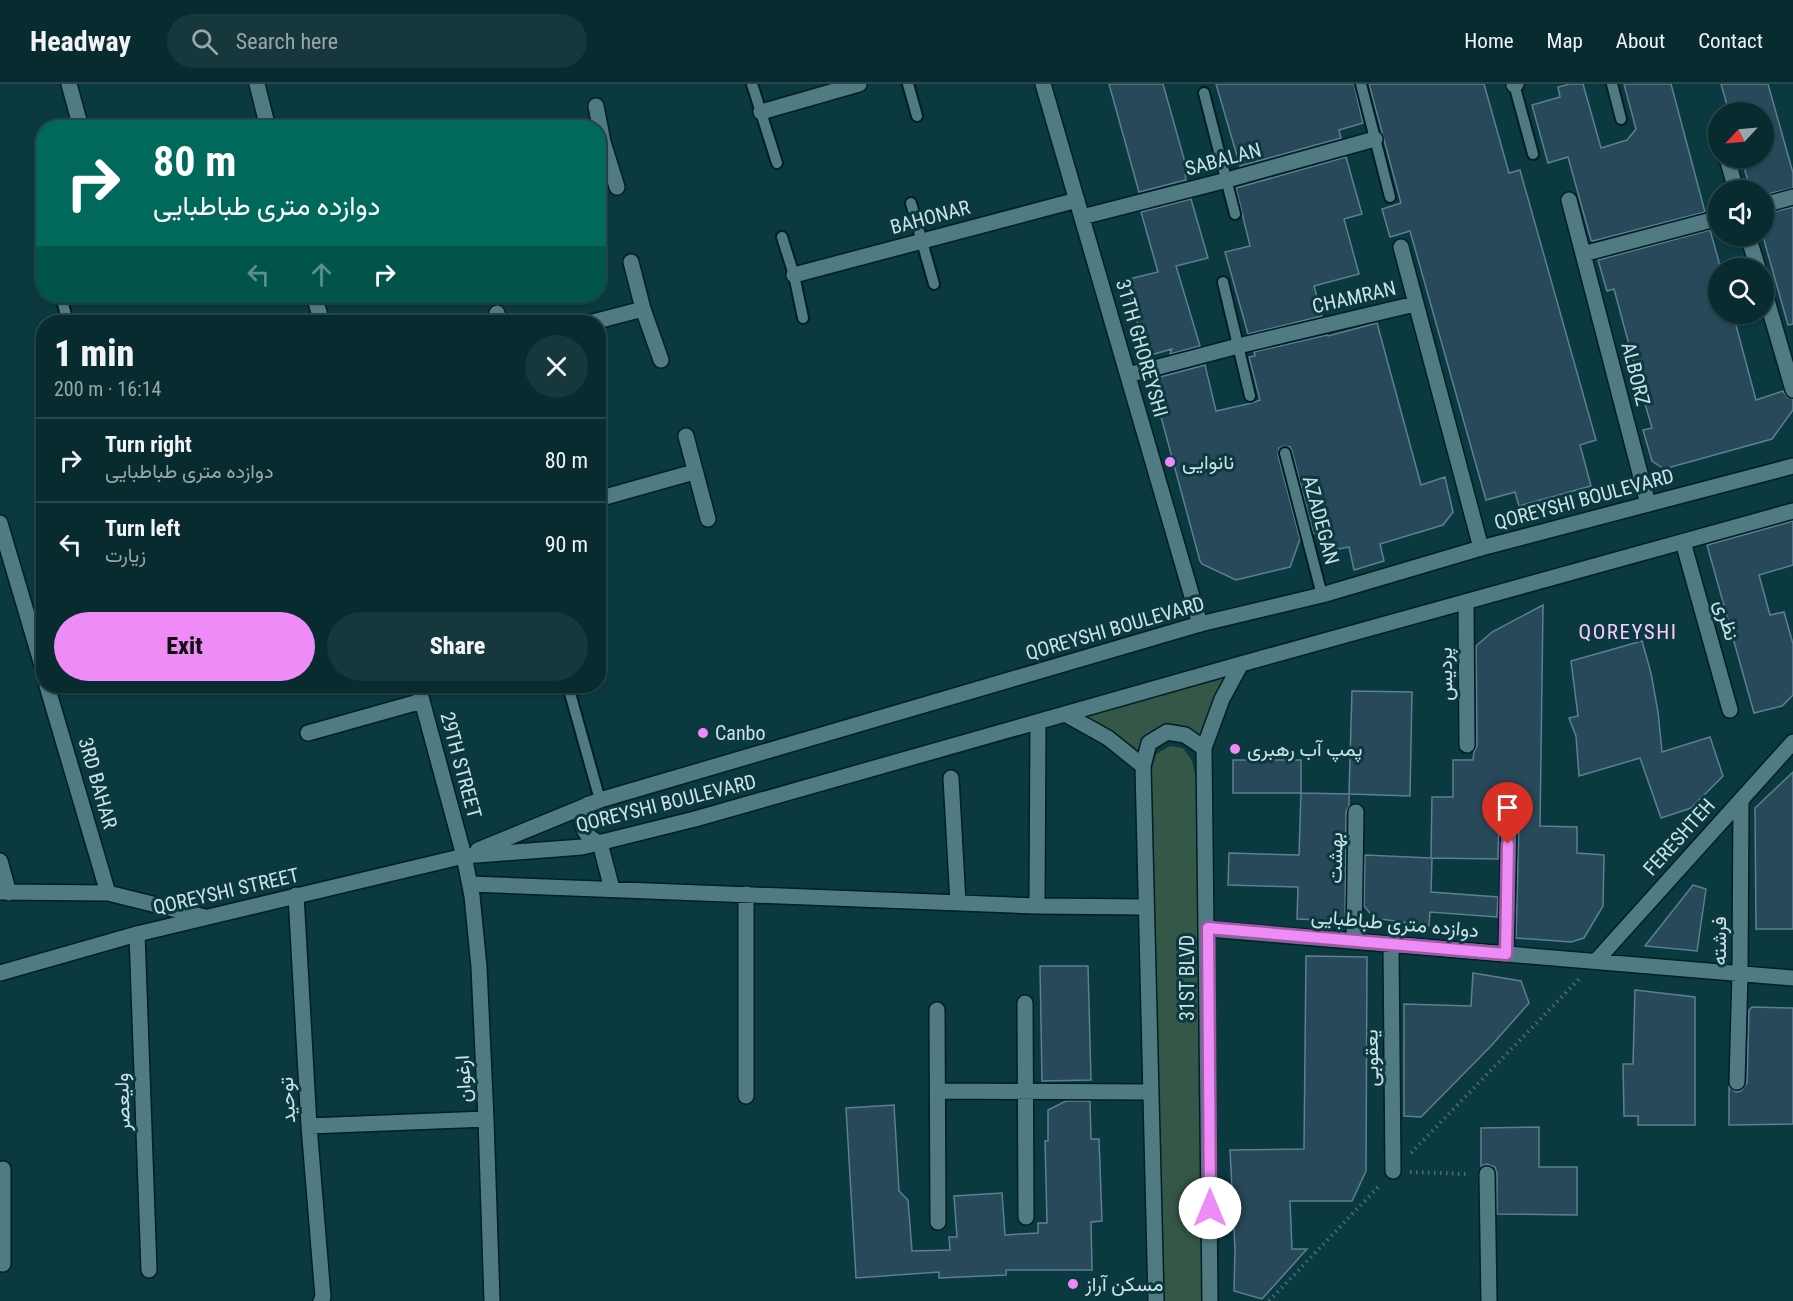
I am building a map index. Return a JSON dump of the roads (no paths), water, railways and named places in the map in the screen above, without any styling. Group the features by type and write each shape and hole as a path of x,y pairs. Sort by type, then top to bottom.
{"street":[{"path":"69,84 79,120"},
{"path":"256,84 266,120"},
{"path":"761,112 859,84"},
{"name":"31TH GHOREYSHI","path":"1043,84 1200,624"},
{"path":"596,106 598,120"},
{"name":"SABALAN","path":"1082,217 1375,139"},
{"path":"606,156 617,187"},
{"path":"1774,203 1793,197"},
{"name":"BAHONAR","path":"794,275 1077,200"},
{"name":"ALBORZ","path":"1569,200 1648,504"},
{"path":"1583,254 1708,221"},
{"path":"1401,247 1415,304"},
{"path":"631,262 643,309 661,360"},
{"name":"CHAMRAN","path":"1128,375 1415,304 1481,548"},
{"path":"606,319 643,309"},
{"path":"1774,324 1793,390"},
{"path":"686,436 708,519"},
{"name":"QOREYSHI BOULEVARD","path":"464,856 594,802 1200,624 1322,595 1481,548 1793,466"},
{"path":"606,497 694,472"},
{"name":"QOREYSHI BOULEVARD","path":"464,856 582,847 695,819 1793,511"},
{"path":"0,524 36,645"},
{"name":"نظری","path":"1683,542 1730,710"},
{"name":"پردیس","path":"1466,602 1467,745"},
{"name":"31ST BLVD","path":"1210,1301 1208,928 1204,748 1222,699 1241,664"},
{"name":"3RD BAHAR","path":"49,693 108,893"},
{"path":"308,733 420,693"},
{"name":"29TH STREET","path":"420,693 464,856"},
{"path":"1065,714 1108,738 1143,766 1149,743 1167,732 1185,735 1204,748"},
{"path":"1037,906 1038,722"},
{"name":"FERESHTEH","path":"1596,961 1793,742"},
{"name":"31ST BLVD","path":"1143,766 1156,1301"},
{"path":"951,778 958,903"},
{"name":"فرشته","path":"1737,1082 1741,800"},
{"path":"594,802 582,815 583,827 590,837 600,843 612,889"},
{"name":"بهشت","path":"1354,941 1356,812"},
{"path":"1506,954 1509,823"},
{"name":"ارغوان","path":"464,856 470,884 478,967 492,1301"},
{"name":"QOREYSHI STREET","path":"0,973 204,917 464,856"},
{"path":"0,861 4,893 108,893 204,917"},
{"path":"470,884 1037,906 1146,907"},
{"path":"746,894 746,1096"},
{"name":"توحید","path":"296,896 309,1126 323,1297 321,1301"},
{"name":"دوازده متری طباطبایی","path":"1208,928 1793,978"},
{"name":"ولیعصر","path":"137,934 149,1270"},
{"name":"یعقوبی","path":"1391,944 1393,1171"},
{"path":"1025,1003 1026,1217"},
{"path":"937,1010 938,1222"},
{"path":"938,1091 1150,1092"},
{"path":"309,1126 486,1119"},
{"path":"3,1169 1,1209 3,1264"},
{"path":"1487,1174 1489,1301"}],"lane":[{"path":"752,84 777,162"},
{"path":"908,84 917,116"},
{"path":"1361,84 1390,197"},
{"path":"1515,84 1533,153"},
{"path":"1612,84 1621,119"},
{"path":"1204,93 1234,214"},
{"path":"911,203 934,284"},
{"path":"782,237 794,275 803,318"},
{"path":"1223,282 1250,396"},
{"name":"AZADEGAN","path":"1285,453 1322,595"},
{"path":"570,693 594,802"}],"place":[{"name":"نانوایی","path":"1170,462"},
{"name":"Canbo","path":"703,733"},
{"name":"پمپ آب رهبری","path":"1235,749"},
{"name":"مسکن آراز","path":"1073,1284"}],"district":[{"name":"QOREYSHI","path":"1628,632"}]}
